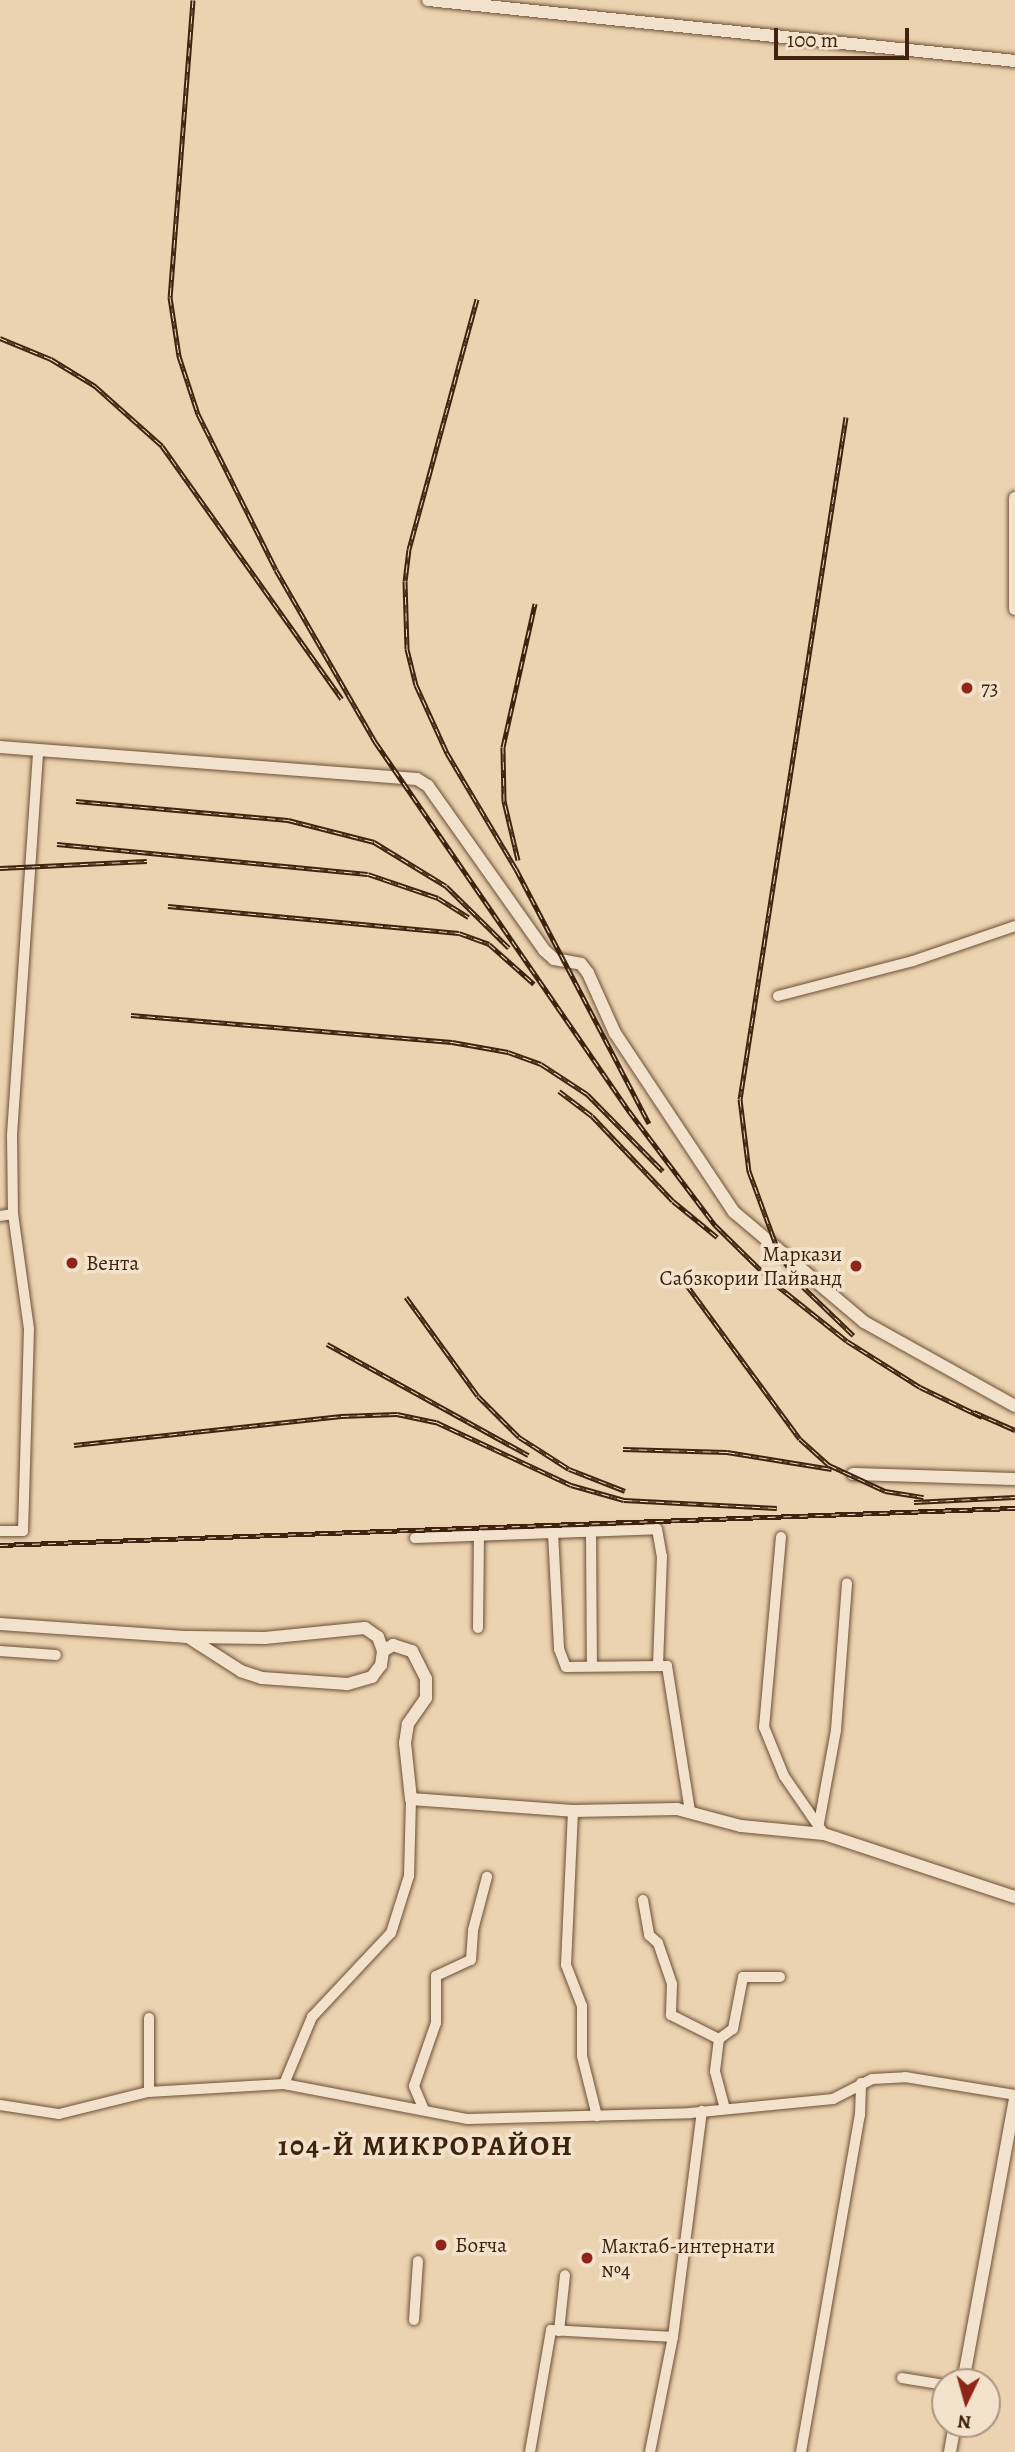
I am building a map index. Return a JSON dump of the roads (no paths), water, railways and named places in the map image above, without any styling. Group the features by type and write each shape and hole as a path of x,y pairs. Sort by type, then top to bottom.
{"street":[{"path":"428,0 1015,61"},
{"path":"1015,498 1015,609"},
{"path":"0,747 408,775 428,786 544,950 554,959 581,964 588,973 615,1033 734,1212 864,1322 1015,1406"},
{"path":"0,1531 23,1531 29,1329 13,1214 12,1135 38,750"},
{"path":"778,996 913,961 1015,926"},
{"path":"0,1216 13,1214"},
{"path":"853,1474 1015,1479"},
{"path":"415,1538 657,1529 662,1556 658,1666"},
{"path":"591,1532 592,1667"},
{"path":"553,1534 559,1649 566,1667 667,1666 690,1812"},
{"path":"478,1628 479,1535"},
{"path":"781,1537 764,1727 784,1776 822,1828"},
{"path":"822,1828 836,1730 847,1583"},
{"path":"0,1624 188,1637 265,1638 365,1628 378,1637 383,1651 378,1672 347,1684 262,1678 241,1671 188,1637"},
{"path":"284,2084 312,2017 391,1933 408,1876 411,1799 407,1734 426,1698 426,1679 412,1651 393,1645 383,1651"},
{"path":"0,1651 56,1655"},
{"path":"411,1799 573,1811 690,1812 741,1826 822,1828 1015,1896"},
{"path":"573,1811 566,1965 582,2006 582,2056 597,2116"},
{"path":"424,2110 414,2086 436,2023 436,1976 471,1960 473,1930 487,1877"},
{"path":"643,1900 649,1935 658,1943 672,1984 671,2015 719,2039"},
{"path":"724,2109 715,2071 719,2039 733,2029 743,1977 780,1977"},
{"path":"149,2018 149,2092"},
{"path":"0,2105 60,2114 149,2092 284,2084 468,2119 597,2116 702,2111 833,2099 862,2083 905,2077 1015,2096 966,2368"},
{"path":"801,2452 860,2115 862,2083"},
{"path":"650,2452 673,2337 702,2111"},
{"path":"414,2320 418,2261"},
{"path":"558,2330 565,2275"},
{"path":"530,2452 551,2330 673,2337"},
{"path":"902,2378 931,2383"}],"railway":[{"path":"193,0 170,297 179,356 198,414 276,570 376,743 629,1111 715,1225 774,1283 847,1341 920,1387 982,1417"},
{"path":"477,299 409,549 405,581 407,649 416,685 447,753 516,869 649,1123"},
{"path":"0,338 51,359 95,386 162,446 342,699"},
{"path":"846,417 740,1099 749,1171 779,1253 800,1284 853,1335"},
{"path":"518,860 504,801 503,747 535,604"},
{"path":"76,801 288,820 374,842 446,886 509,948"},
{"path":"57,844 368,874 438,898 469,917"},
{"path":"0,868 147,861"},
{"path":"168,906 459,933 489,944 534,984"},
{"path":"131,1015 452,1042 508,1052 541,1064 587,1094 663,1171"},
{"path":"559,1091 592,1116 673,1201 717,1237"},
{"path":"686,1284 800,1439 829,1465 885,1491 924,1497"},
{"path":"406,1297 478,1396 519,1437 569,1469 625,1491"},
{"path":"327,1344 528,1455"},
{"path":"974,1412 1015,1430"},
{"path":"74,1445 341,1416 397,1414 436,1422 571,1485 624,1500 777,1508"},
{"path":"623,1449 727,1452 832,1469"},
{"path":"914,1502 1015,1497"},
{"path":"0,1545 1015,1508"}],"place":[{"name":"73","path":"967,688"},
{"name":"Вента","path":"72,1263"},
{"name":"Маркази Сабзкории Пайванд","path":"856,1266"},
{"name":"Боғча","path":"441,2245"},
{"name":"Мактаб-интернати №4","path":"587,2258"}],"district":[{"name":"104-Й МИКРОРАЙОН","path":"426,2146"}]}
